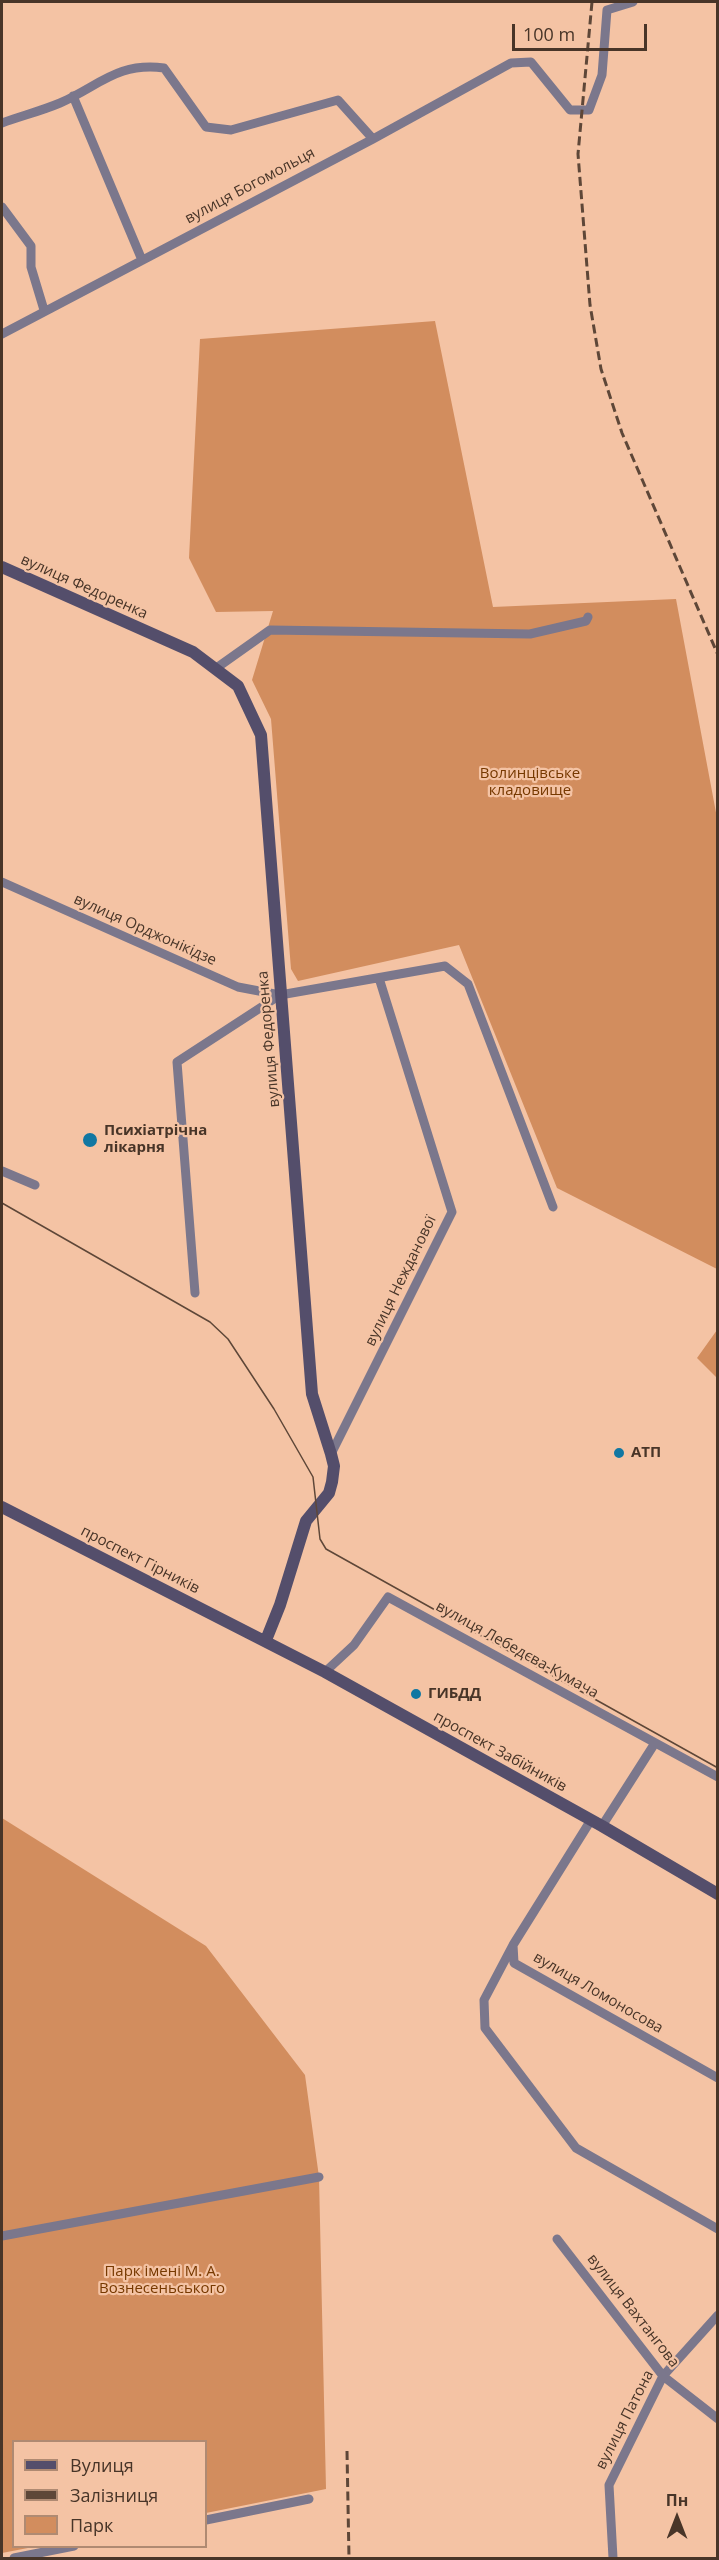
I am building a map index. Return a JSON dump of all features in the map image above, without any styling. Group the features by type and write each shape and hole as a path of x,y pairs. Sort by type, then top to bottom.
{"street":[{"name":"вулиця Богомольця","path":"2,333 373,139 511,63 531,62 570,110 589,110 602,75 607,10 633,2"},
{"path":"2,123 60,103 112,74 144,65 164,68 206,127 231,130 338,100 373,139"},
{"path":"73,96 142,260"},
{"path":"2,207 31,246 31,267 44,310"},
{"name":"вулиця Федоренка","path":"2,567 193,652 238,686 261,735 312,1394 334,1466 329,1493 306,1521 280,1605 266,1640"},
{"path":"215,669 270,630 530,634 586,621 588,617"},
{"name":"вулиця Орджонікідзе","path":"2,882 238,987 280,995"},
{"path":"195,1293 177,1062 280,995 445,966 468,984 553,1207"},
{"name":"вулиця Нежданової","path":"331,1454 452,1212 379,978"},
{"path":"2,1171 35,1185"},
{"name":"проспект Гірників","path":"2,1507 266,1640"},
{"name":"вулиця Лебедєва-Кумача","path":"325,1672 354,1645 388,1597 717,1777"},
{"name":"проспект Забійників","path":"266,1640 597,1823 717,1894"},
{"path":"655,1743 513,1945 484,2000 485,2028 576,2148 717,2229"},
{"name":"вулиця Ломоносова","path":"513,1945 514,1963 717,2078"},
{"path":"2,2236 319,2177"},
{"name":"вулиця Вахтангова","path":"557,2239 663,2376 717,2419"},
{"name":"вулиця Патона","path":"613,2559 609,2485 663,2376 717,2315"},
{"path":"207,2520 309,2499"},
{"path":"14,2559 69,2548"}],"green space":[{"name":"Волинцівське кладовище","path":"435,321 493,607 676,599 717,818 717,1269 557,1188 459,945 298,981 291,969 271,719 252,680 273,611 216,612 189,558 200,339"},
{"path":"717,1330 717,1378 697,1358"},
{"name":"Парк імені М. А. Вознесеньського","path":"2,1818 206,1946 305,2075 319,2177 326,2489 207,2513 207,2440 12,2440 12,2548 28,2548 2,2553"}],"tram line":[{"path":"2,1203 210,1322 228,1339 274,1409 313,1477 320,1539 326,1549 718,1768"}],"railway":[{"path":"592,2 578,154 590,305 601,369 622,433 718,655"},
{"path":"347,2451 349,2558"}],"place":[{"name":"Психіатрічна лікарня","path":"90,1140"},
{"name":"АТП","path":"619,1453"},
{"name":"ГИБДД","path":"416,1694"}]}
